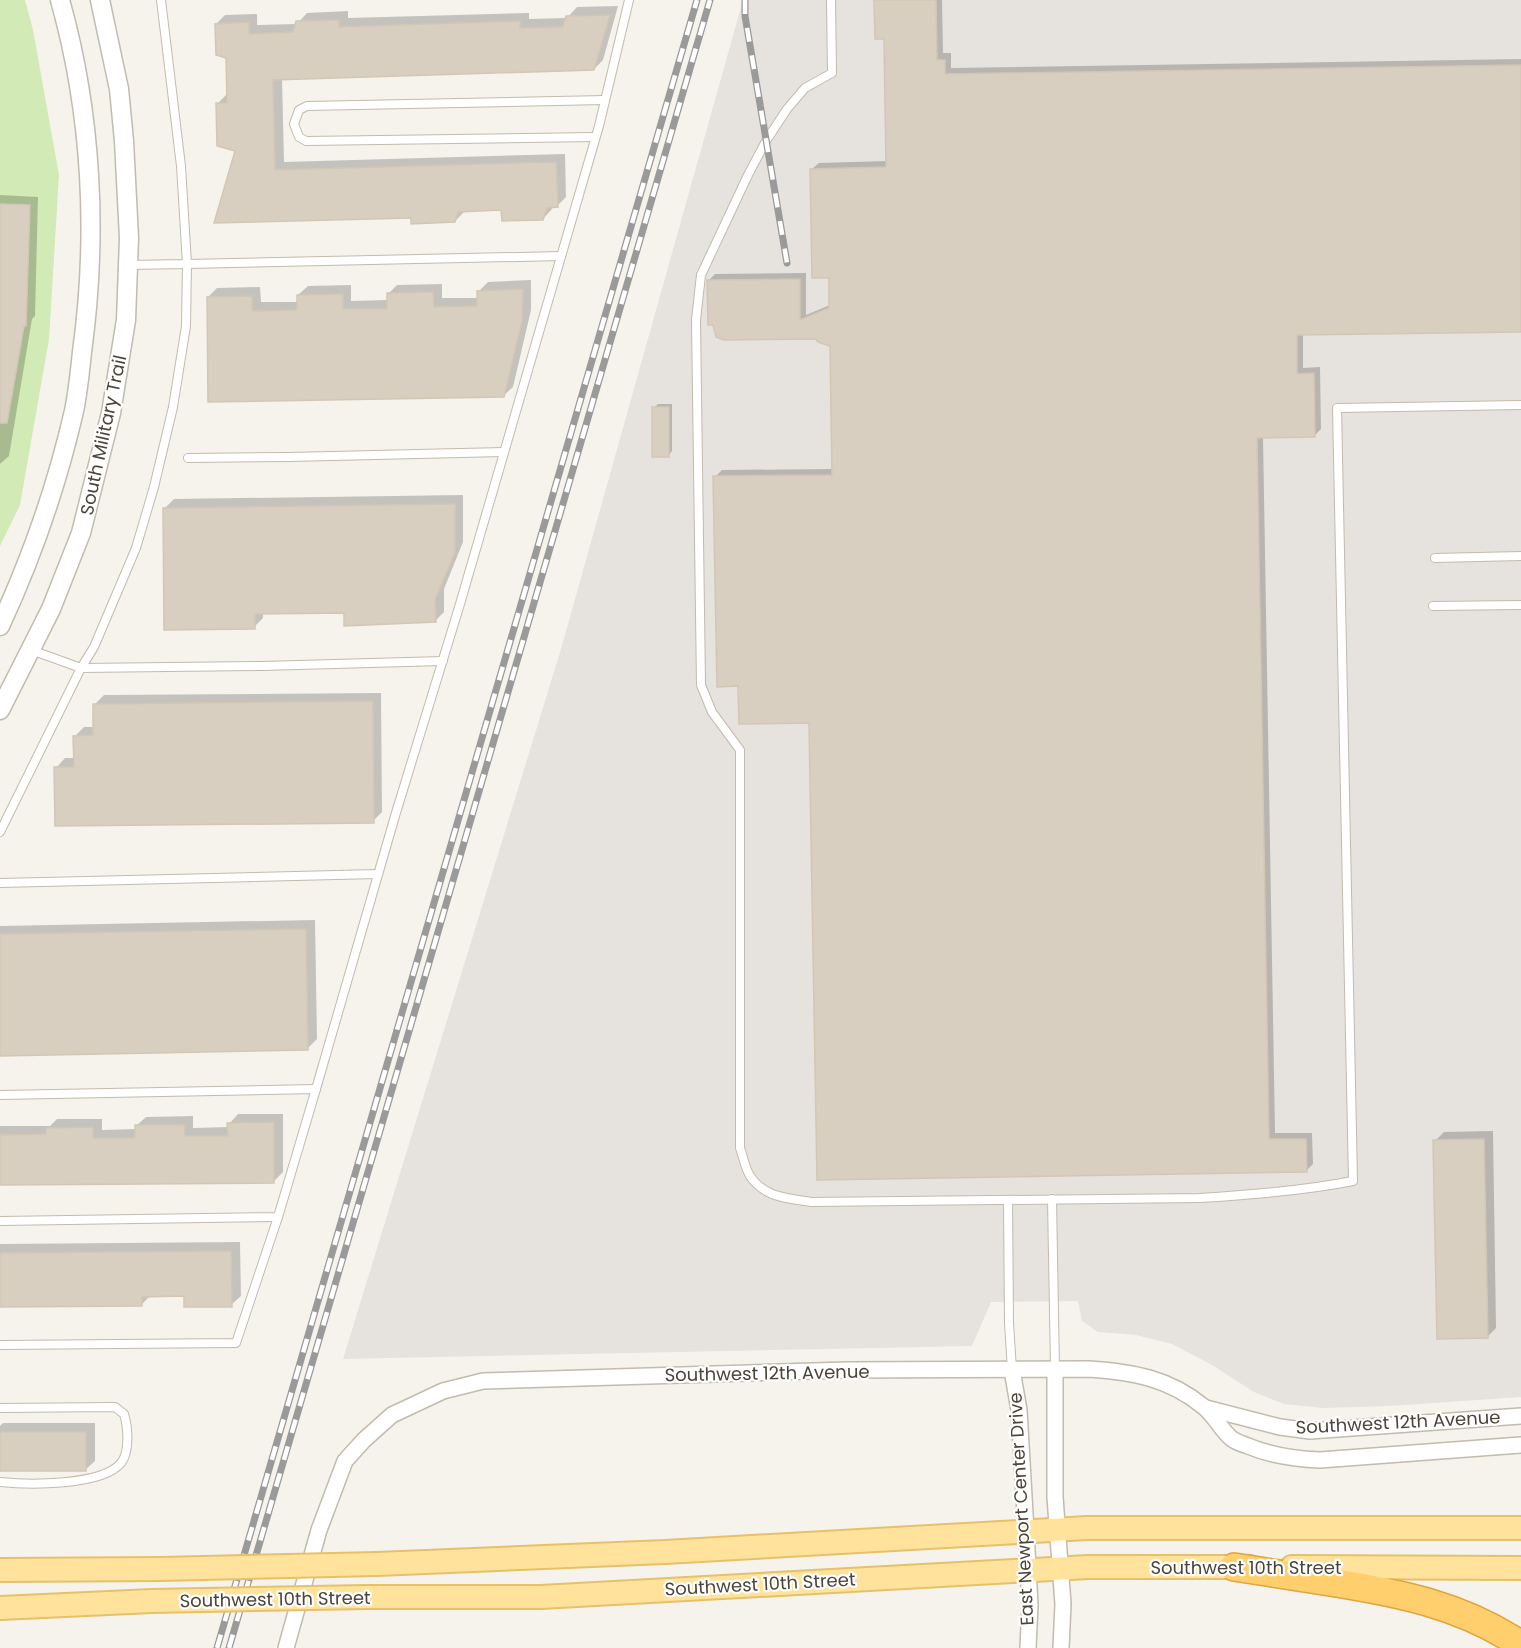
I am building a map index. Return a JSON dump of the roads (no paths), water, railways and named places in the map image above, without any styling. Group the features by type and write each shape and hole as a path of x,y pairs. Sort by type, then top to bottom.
{"highway":[{"path":"1234,1567 1388,1591 1428,1601 1459,1612 1521,1645"}],"main road":[{"name":"Southwest 10th Street","path":"0,1570 377,1564 665,1552 1139,1527 1521,1528"},
{"name":"Southwest 10th Street","path":"0,1608 152,1601 541,1597 1060,1568 1521,1568"}],"street":[{"name":"South Military Trail","path":"0,626 43,523 74,409 87,315 91,239 87,142 70,36 60,0"},
{"name":"South Military Trail","path":"0,710 51,609 81,533 111,413 126,320 129,228 124,141 119,89 100,0"},
{"name":"Southwest 12th Avenue","path":"286,1648 319,1530 345,1461 392,1415 443,1391 483,1381 847,1370 1089,1368 1116,1370 1152,1378 1178,1390 1206,1408 1233,1440 1262,1452 1292,1458 1320,1460 1521,1445"},
{"name":"East Newport Center Drive","path":"1055,1369 1055,1497 1063,1604 1061,1648"},
{"name":"East Newport Center Drive","path":"1012,1370 1019,1410 1028,1569 1028,1648"},
{"name":"Southwest 12th Avenue","path":"1206,1408 1280,1428 1310,1431 1521,1416"}],"lane":[{"path":"0,832 81,668 94,647 136,548 154,487 173,407 186,326 187,264 181,166 161,0"},
{"path":"0,1345 236,1343 278,1217 443,661 595,137 629,0"},
{"path":"831,0 832,73 805,87 787,109 757,158 701,275 696,320 701,685 712,712 740,750 740,1148 749,1174 761,1188 776,1197 811,1202 1245,1196 1353,1181 1337,408 1521,405"},
{"path":"595,137 306,141 299,137 294,124 299,110 307,106 605,100"},
{"path":"128,265 561,256"},
{"path":"188,458 504,452"},
{"path":"1435,558 1521,556"},
{"path":"1434,606 1521,605"},
{"path":"31,650 81,668 443,661"},
{"path":"0,883 378,874"},
{"path":"0,1095 315,1089"},
{"path":"1052,1199 1055,1369"},
{"path":"1008,1200 1009,1323 1012,1370"},
{"path":"0,1221 278,1217"},
{"path":"0,1408 114,1407 124,1413 128,1439 123,1461 112,1471 90,1478 51,1483 0,1482"}],"railway":[{"path":"217,1648 697,0"},
{"path":"229,1648 710,0"},
{"path":"745,0 745,16 787,263"}]}
